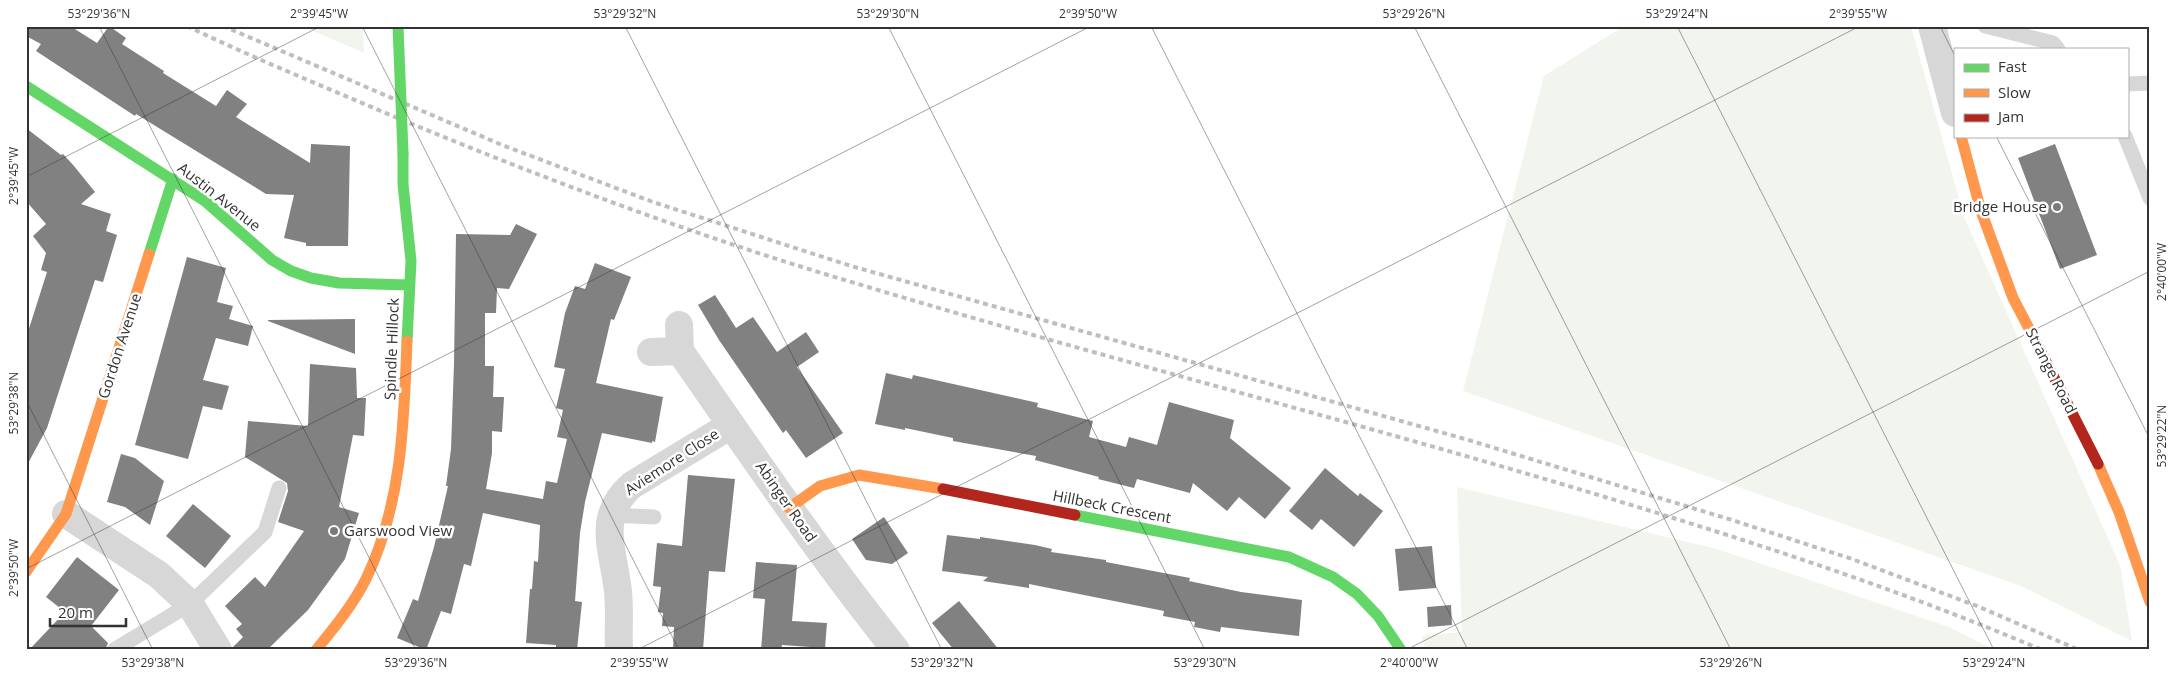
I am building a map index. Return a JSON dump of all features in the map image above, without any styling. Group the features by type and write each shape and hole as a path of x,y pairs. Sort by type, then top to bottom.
{"street":[{"name":"Spindle Hillock","path":"316,650 337,627 360,593 375,564 389,526 403,452 410,234 404,194 398,26"},
{"path":"1932,26 1954,109"},
{"name":"Austin Avenue","path":"26,86 173,178 204,201 272,260 291,270 311,278 339,283 409,285"},
{"name":"Strange Road","path":"1962,138 1981,210 2013,298 2091,449 2119,512 2150,602"},
{"name":"Gordon Avenue","path":"26,572 66,514 173,178"},
{"name":"Abinger Road","path":"651,352 679,338 731,425 858,604 896,650"},
{"name":"Aviemore Close","path":"619,650 619,600 610,541 612,515 620,495 632,485 731,425"},
{"name":"Hillbeck Crescent","path":"789,508 820,486 859,475 904,481 1289,557 1325,572 1357,592 1382,620 1401,650"},
{"path":"66,514 159,575 190,604 218,650"}],"lane":[{"path":"1985,26 2053,44 2057,48"},
{"path":"2128,84 2150,83"},
{"path":"2126,138 2150,198"},
{"path":"114,650 190,604 265,532 279,488"},
{"path":"612,515 654,517"}],"shaded area":[{"path":"302,26 363,26 364,53"},
{"path":"1624,26 1911,26 1964,217 2120,565 2132,641 2021,586 1463,391 1544,76"},
{"path":"1457,487 1717,549 1949,627 1995,650 1425,650 1422,636 1462,632"}],"building":[{"path":"26,26 70,26 97,43 109,26 126,38 122,44 164,71 163,73 216,106 227,90 247,104 236,117 310,163 311,144 350,146 348,246 306,246 306,243 284,238 294,195 266,194 136,114 135,116 36,51 41,44 26,36"},
{"path":"26,128 61,155 63,154 74,166 95,192 81,204 111,214 106,231 117,235 103,282 95,280 47,428 26,467 26,338 47,272 41,270 46,253 33,236 46,224 26,201"},
{"name":"Bridge House","path":"2055,144 2097,255 2060,269 2018,158"},
{"path":"516,224 537,234 509,289 497,288 496,313 485,313 485,366 494,366 493,397 504,397 502,432 492,431 492,453 486,489 543,499 546,481 557,483 567,439 557,437 563,410 556,408 565,369 554,367 565,313 575,286 585,289 595,263 631,277 614,320 611,319 596,383 663,397 655,442 602,433 585,502 580,533 575,601 582,602 577,650 556,650 556,645 526,643 530,589 532,589 534,561 538,562 540,525 483,513 471,566 464,564 451,614 441,611 426,650 397,638 413,599 418,601 434,547 448,486 446,486 451,449 454,364 456,234 510,235"},
{"path":"187,257 226,268 217,302 233,306 229,319 253,326 248,346 216,338 203,380 229,386 222,410 203,406 188,459 135,445"},
{"path":"715,295 736,328 753,317 777,352 806,332 819,352 797,367 843,433 806,458 786,430 783,433 719,340 698,305"},
{"path":"355,319 355,354 268,321 268,320"},
{"path":"310,364 356,368 357,398 366,398 364,436 353,435 339,507 359,513 345,559 308,610 267,650 234,650 233,647 243,637 236,629 242,624 225,606 255,577 265,587 304,531 278,522 288,491 287,483 245,457 248,421 308,426"},
{"path":"886,373 912,379 913,375 1038,403 1037,407 1093,421 1089,437 1126,447 1129,437 1157,445 1169,402 1234,420 1230,438 1291,488 1265,519 1239,497 1227,511 1193,483 1190,493 1137,479 1134,488 1035,460 1036,456 953,441 953,438 905,428 905,430 875,424"},
{"path":"121,454 135,458 164,481 150,525 125,507 107,502"},
{"path":"1325,468 1358,496 1360,493 1383,511 1354,547 1321,519 1312,530 1289,511"},
{"path":"688,475 735,479 725,572 709,571 703,650 673,650 674,627 662,626 663,613 658,612 661,587 653,586 657,543 682,546"},
{"path":"193,504 231,536 205,568 166,536"},
{"path":"884,517 908,553 892,564 866,560 852,539"},
{"path":"947,535 980,539 980,537 1035,545 1052,549 1051,552 1106,560 1106,562 1190,578 1189,581 1241,592 1302,600 1299,636 1221,627 1220,632 1194,627 1195,622 1163,616 1164,611 1029,584 1029,588 983,581 988,577 942,571"},
{"path":"1432,546 1436,588 1399,591 1395,549"},
{"path":"77,557 119,590 91,626 108,643 105,650 29,650 65,612 46,597"},
{"path":"756,562 797,565 792,621 827,623 825,648 782,645 781,650 761,650 765,599 753,598"},
{"path":"959,601 999,650 954,650 932,623"},
{"path":"1451,605 1452,625 1428,627 1427,607"}],"railway":[{"path":"187,26 305,79 493,157 728,243 942,309 1511,469 1660,514 1771,549 1880,587 2042,650"},
{"path":"223,26 502,145 653,202 851,266 1465,439 1732,520 1852,559 1977,606 2079,650"}],"traffic: fast":[{"path":"398,26 403,153"},
{"path":"26,86 205,201 272,260 291,271 311,278 339,283 409,285"},
{"path":"403,153 403,184 411,261 407,341"},
{"path":"149,254 173,179"},
{"path":"1075,515 1289,557 1333,577 1357,594 1378,616 1401,650"}],"traffic: slow":[{"path":"1962,138 1981,211 2013,298 2035,340"},
{"path":"26,572 66,514 149,254"},
{"path":"316,650 343,616 361,589 378,551 387,522 399,463 407,341"},
{"path":"2098,464 2119,512 2150,602"},
{"path":"789,508 820,486 859,475 943,489"}],"traffic: jam":[{"path":"2035,340 2098,464"},
{"path":"943,489 1075,515"}],"place":[{"name":"Bridge House","path":"2057,207"},
{"name":"Garswood View","path":"334,531"}]}
